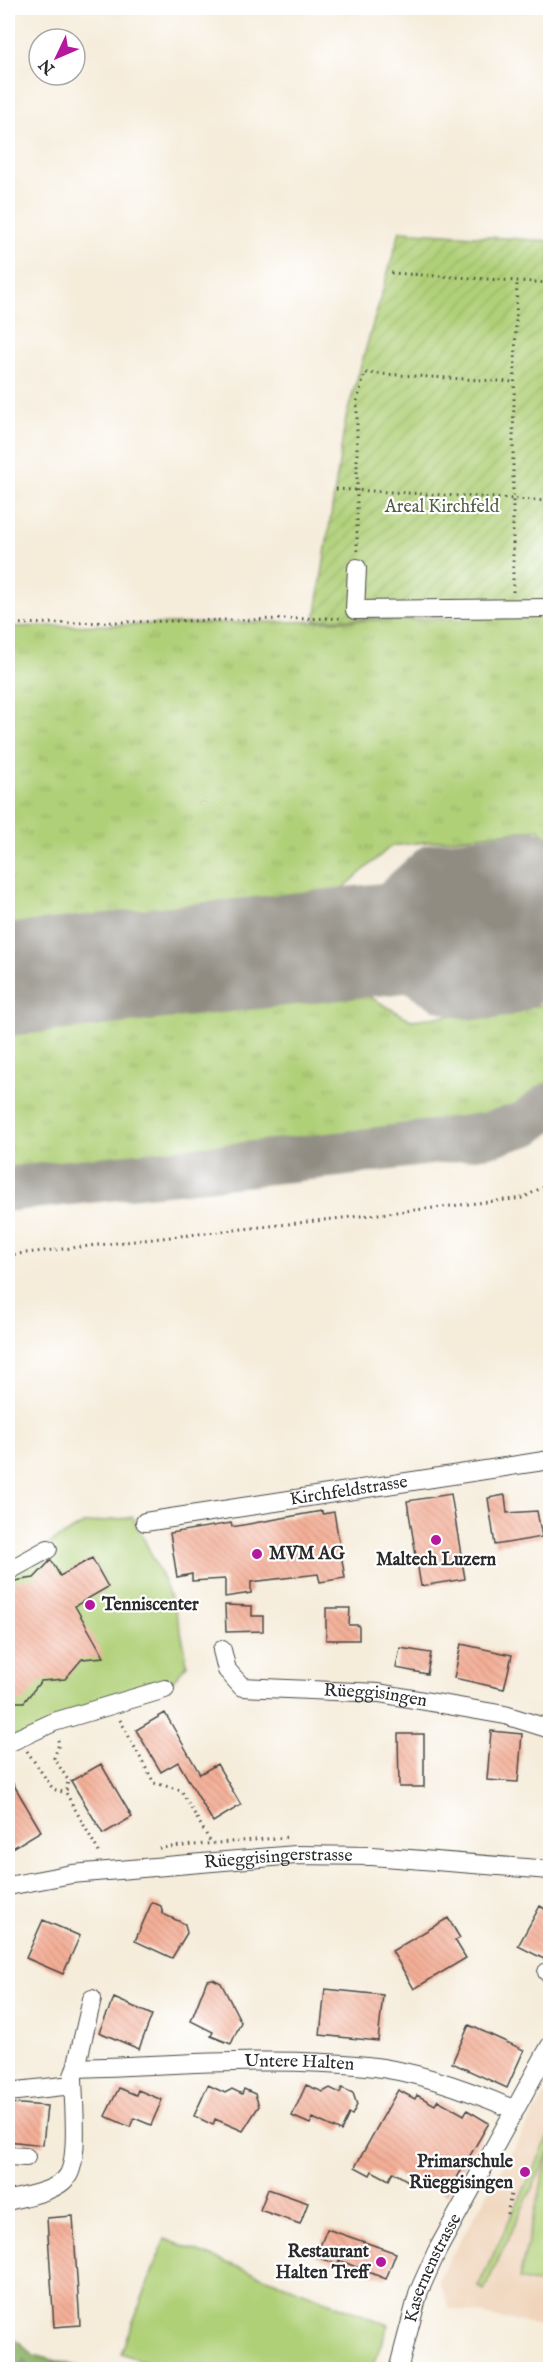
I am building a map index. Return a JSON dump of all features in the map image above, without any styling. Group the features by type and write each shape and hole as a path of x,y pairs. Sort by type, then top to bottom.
{"street":[{"path":"357,568 355,610 550,608"},
{"name":"Kirchfeldstrasse","path":"145,1522 550,1460"},
{"path":"8,1571 48,1549"},
{"name":"Rüeggisingen","path":"222,1650 227,1670 242,1687 379,1693 505,1715 550,1729"},
{"path":"15,1742 54,1722 165,1689"},
{"name":"Rüeggisingerstrasse","path":"8,1886 72,1874 296,1855 372,1856 550,1870"},
{"path":"8,2201 52,2187 66,2178 73,2164 74,2076 92,1999"},
{"name":"Kasernenstrasse","path":"398,2370 419,2291 437,2251 550,2046"},
{"name":"Untere Halten","path":"8,2092 74,2076 299,2062 369,2066 432,2080 515,2110"},
{"path":"8,2085 45,2080"},
{"path":"8,2156 26,2157"}],"path":[{"path":"391,273 550,283"},
{"path":"514,609 512,499 518,281"},
{"path":"357,568 357,401 365,373 514,382"},
{"path":"336,489 550,501"},
{"path":"8,624 349,618"},
{"path":"8,1255 523,1198 550,1183"},
{"path":"115,1711 154,1783 181,1790 211,1843"},
{"path":"56,1737 59,1744 54,1758 68,1780 66,1792 100,1854"},
{"path":"15,1742 38,1765 53,1788 66,1792"},
{"path":"507,2214 511,2194"},
{"path":"116,2370 119,2360"}],"shaded area":[{"name":"Primarschule Rüeggisingen","path":"550,2086 550,2328 449,2308 438,2279"}],"green space":[{"name":"Areal Kirchfeld","path":"400,231 550,241 550,612 315,620 346,417"},
{"path":"550,617 550,839 539,829 391,846 341,890 8,927 8,627"},
{"path":"354,988 411,1020 542,1005 550,1018 550,1078 544,1091 530,1105 503,1120 8,1176 8,1027"},
{"name":"Tenniscenter","path":"133,1517 174,1607 187,1665 165,1689 8,1743 8,1568 83,1524"},
{"path":"550,2134 550,2287 519,2279 549,2152 484,2290 478,2287"},
{"path":"165,2239 389,2325 371,2369 163,2369 121,2353"},
{"path":"8,2332 34,2355 87,2369 8,2369"}],"building":[{"name":"Maltech Luzern","path":"451,1494 465,1579 421,1586 407,1501"},
{"path":"505,1495 507,1513 537,1511 542,1537 495,1545 488,1498"},
{"name":"MVM AG","path":"322,1511 322,1514 334,1512 345,1578 320,1582 318,1574 251,1582 251,1593 225,1597 225,1579 192,1581 192,1574 177,1577 170,1533 231,1523 232,1527"},
{"path":"92,1558 108,1587 75,1606 104,1657 82,1659 65,1679 41,1681 24,1702 8,1702 8,1582 34,1578 51,1560 60,1576"},
{"path":"225,1605 252,1606 252,1616 263,1616 263,1631 226,1632"},
{"path":"326,1608 350,1608 349,1625 359,1625 359,1640 326,1640"},
{"path":"461,1644 512,1655 504,1689 454,1678"},
{"path":"400,1648 431,1653 427,1674 396,1668"},
{"path":"165,1713 200,1774 217,1764 241,1805 213,1822 178,1762 161,1772 136,1730"},
{"path":"491,1731 522,1734 518,1782 487,1780"},
{"path":"398,1734 424,1734 424,1787 399,1787"},
{"path":"101,1764 132,1817 103,1834 71,1781"},
{"path":"8,1775 41,1831 8,1851"},
{"path":"152,1902 161,1906 163,1914 185,1924 187,1933 172,1958 135,1941"},
{"path":"540,1906 550,1912 550,1962 518,1946"},
{"path":"448,1918 460,1938 455,1940 466,1958 414,1989 392,1951"},
{"path":"43,1920 80,1936 63,1974 26,1958"},
{"path":"213,1979 221,1983 241,2022 231,2044 211,2036 213,2032 191,2021 207,1980"},
{"path":"325,1989 383,1995 378,2041 320,2035"},
{"path":"114,1998 152,2015 139,2049 99,2032"},
{"path":"469,2025 524,2050 507,2088 452,2063"},
{"path":"208,2085 225,2093 232,2089 242,2094 244,2089 255,2094 259,2106 243,2131 215,2119 213,2125 194,2116"},
{"path":"306,2085 323,2092 330,2088 340,2093 342,2088 353,2093 357,2105 352,2115 349,2114 341,2131 313,2118 310,2124 292,2116"},
{"path":"119,2088 136,2095 138,2090 162,2100 151,2125 134,2118 130,2127 105,2116"},
{"path":"398,2090 415,2099 417,2095 435,2105 438,2100 464,2115 467,2110 489,2123 447,2195 422,2181 418,2187 393,2172 389,2180 372,2171 370,2175 355,2167"},
{"path":"8,2103 47,2106 43,2145 8,2141"},
{"path":"268,2189 308,2203 300,2224 260,2210"},
{"path":"73,2216 80,2325 54,2327 47,2218"},
{"path":"327,2229 396,2253 386,2279 339,2260 338,2265 316,2256"}],"taxiway":[{"path":"339,943 358,934 433,866 533,853 550,860"},
{"path":"456,929 495,937 519,945 541,960 550,970"},
{"path":"369,940 378,941 394,949 428,980 459,995 476,997 510,993 525,986 550,962"},
{"path":"8,1189 343,1154 486,1135 525,1124 550,1105"}],"runway":[{"path":"8,980 550,921"}],"place":[{"name":"Maltech Luzern","path":"436,1540"},
{"name":"MVM AG","path":"257,1554"},
{"name":"Tenniscenter","path":"90,1605"},
{"name":"Primarschule Rüeggisingen","path":"525,2172"},
{"name":"Restaurant Halten Treff","path":"381,2262"}]}
